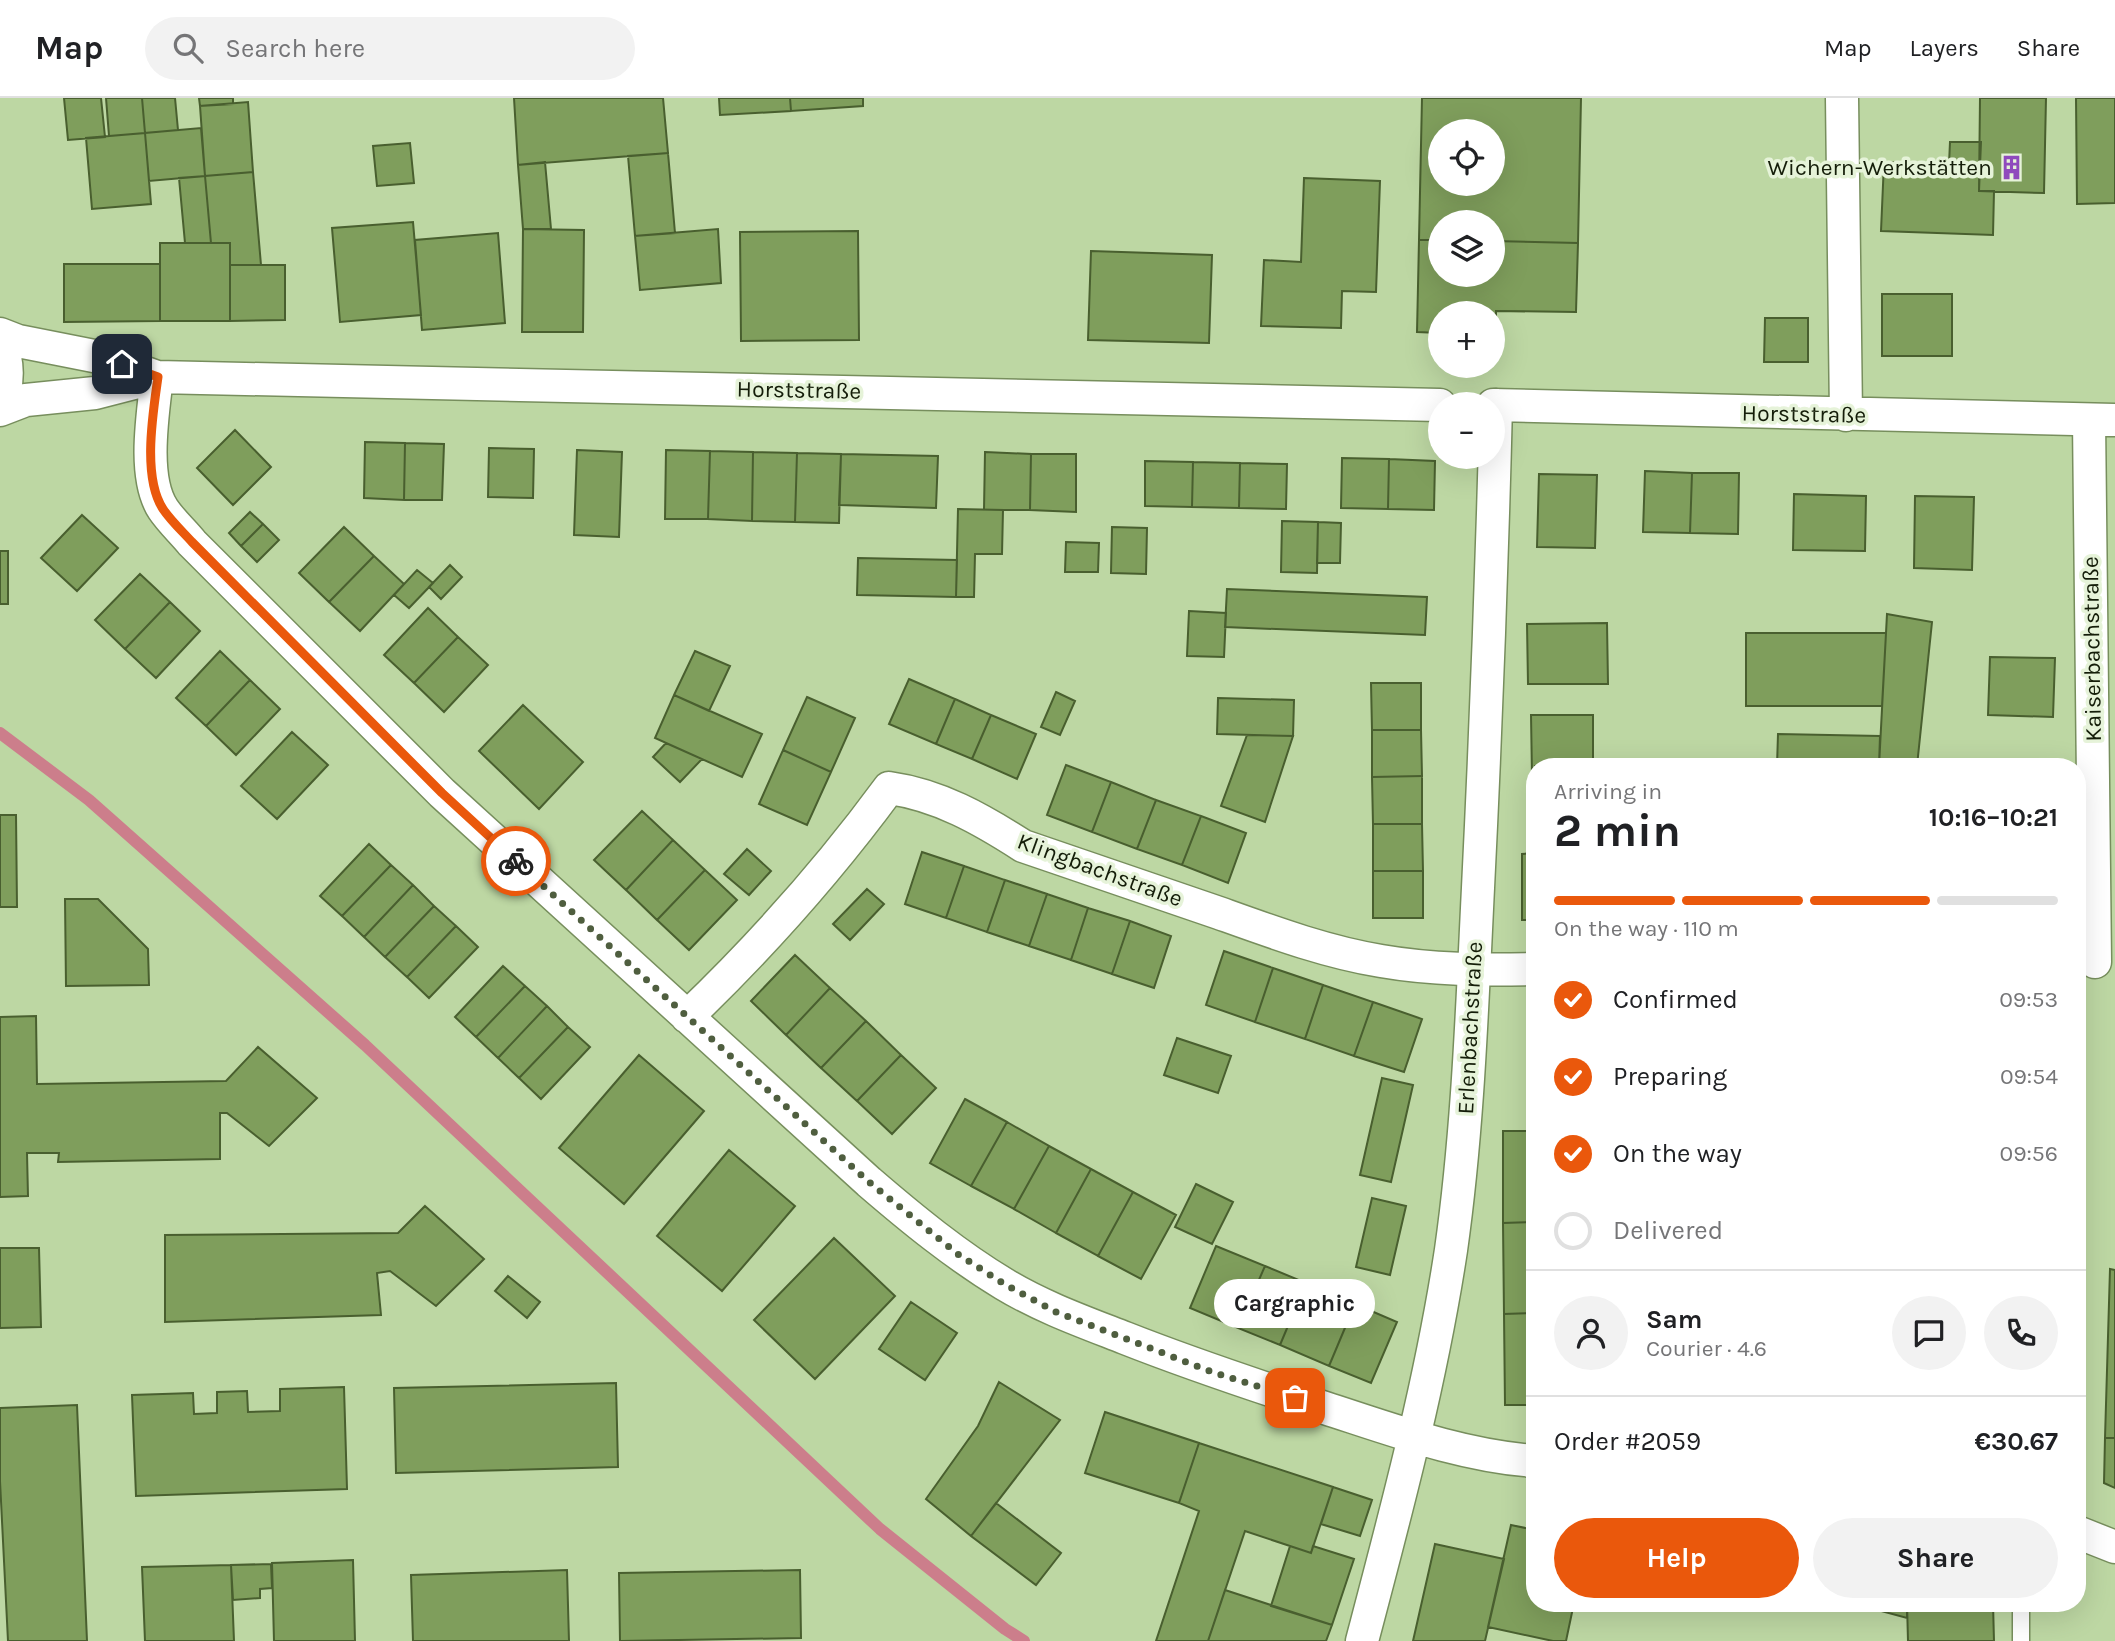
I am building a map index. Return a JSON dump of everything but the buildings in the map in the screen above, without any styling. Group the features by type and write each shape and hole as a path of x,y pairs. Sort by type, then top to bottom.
{"street":[{"path":"1842,98 1846,415"},
{"name":"Horststraße","path":"0,334 18,341 104,358 158,377"},
{"path":"0,344 7,374 0,402"},
{"path":"158,377 153,408 152,463 156,493 163,508 192,542 442,793 869,1182 959,1255 1056,1312 1215,1373 1414,1436 1489,1456 1526,1460"},
{"name":"Horststraße","path":"0,410 26,400 95,393 158,377 1428,405"},
{"name":"Horststraße","path":"1505,405 2102,420"},
{"name":"Kaiserbachstraße","path":"2096,962 2102,420"},
{"name":"Erlenbachstraße","path":"1362,1641 1414,1436 1442,1302 1455,1214 1468,1091 1487,695 1492,469"},
{"name":"Klingbachstraße","path":"687,1017 788,914 851,839 889,788 917,792 944,802 990,825 1023,846 1334,951 1425,968 1526,969"},
{"path":"2086,1536 2115,1547"}],"lane":[{"path":"2021,1612 2021,1641"}],"waterway":[{"path":"0,733 89,800 365,1045 880,1529 1005,1629 1024,1641"}],"way so far":[{"path":"516,861 869,1182 959,1255 1056,1312 1215,1373 1295,1398"}],"place":[{"name":"Wichern-Werkstätten","path":"2012,167"},
{"name":"Cargraphic","path":"1295,1398"}],"route":[{"path":"122,364 158,377 153,408 152,463 156,493 163,508 192,542 442,793 516,861"}]}
